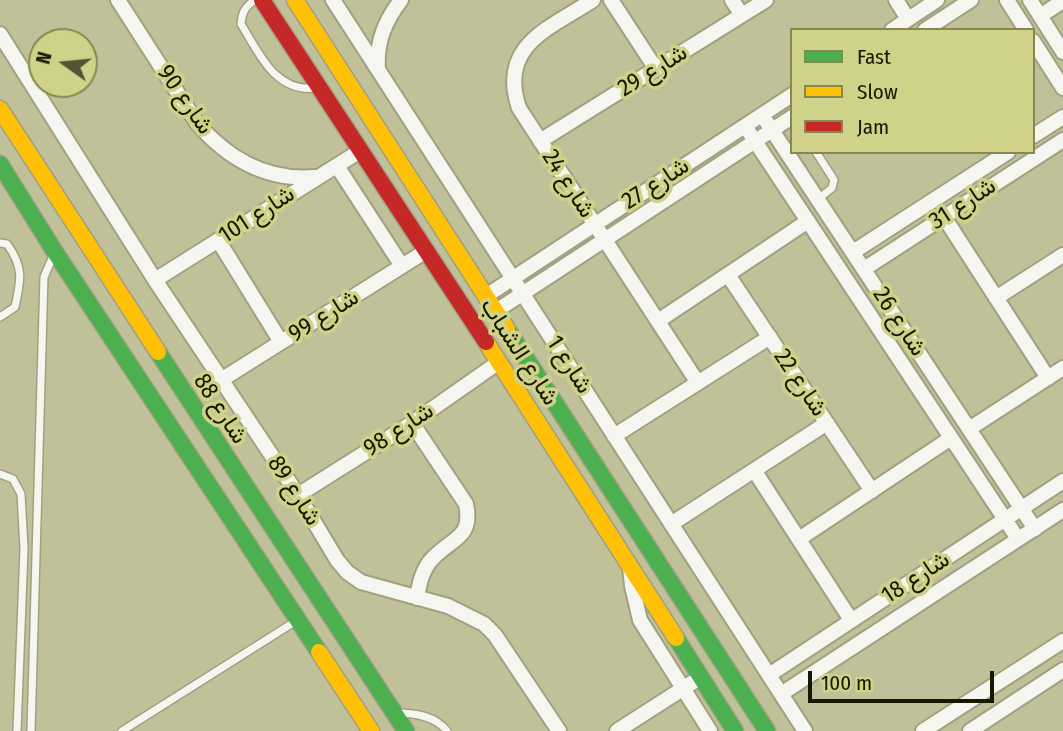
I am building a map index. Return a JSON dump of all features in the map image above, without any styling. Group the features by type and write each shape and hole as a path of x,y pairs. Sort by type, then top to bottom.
{"street":[{"name":"شارع 90","path":"118,0 197,123 211,139 263,172 280,177 315,177"},
{"name":"شارع الشباب","path":"262,0 679,640 735,731"},
{"name":"شارع الشباب","path":"295,0 767,731"},
{"name":"شارع 1","path":"333,0 805,731"},
{"path":"378,70 377,57 381,36 389,16 401,0"},
{"name":"شارع 24","path":"593,0 529,42 518,56 513,74 513,91 519,108 698,383"},
{"path":"611,0 656,69"},
{"path":"732,0 742,15"},
{"name":"شارع 29","path":"540,141 766,0"},
{"path":"896,0 908,19"},
{"path":"895,28 937,0"},
{"path":"928,28 971,0"},
{"path":"1007,0 1025,28"},
{"path":"1030,0 1063,52"},
{"path":"1040,16 1063,1"},
{"name":"شارع 89","path":"0,34 155,280 346,572 377,588 448,606 484,624 495,635 559,731"},
{"path":"1035,44 1063,88"},
{"path":"318,85 339,68"},
{"name":"شارع 27","path":"486,296 790,96"},
{"name":"شارع 88","path":"0,109 406,731"},
{"name":"شارع 26","path":"762,115 781,138"},
{"path":"1035,135 1063,117"},
{"name":"شارع 27","path":"496,311 756,141 781,138 790,121"},
{"name":"شارع 26","path":"745,126 1018,539"},
{"name":"شارع 31","path":"864,269 1063,140"},
{"name":"شارع 101","path":"155,280 360,151"},
{"name":"شارع 26","path":"791,154 1035,529"},
{"name":"شارع 31","path":"853,253 1005,154"},
{"name":"شارع 88","path":"0,164 55,252 371,731"},
{"path":"337,166 402,266"},
{"path":"944,217 1048,378"},
{"path":"658,321 808,221"},
{"path":"218,240 281,342"},
{"name":"شارع 99","path":"221,380 426,251"},
{"path":"996,298 1063,255"},
{"name":"شارع 22","path":"728,275 872,491"},
{"path":"614,436 770,337"},
{"name":"شارع 98","path":"298,495 412,423 499,362"},
{"path":"969,429 1063,368"},
{"path":"412,423 466,503 468,515 461,536 433,557 425,569 417,598"},
{"path":"671,524 827,423"},
{"path":"799,539 951,438"},
{"path":"754,470 851,620"},
{"name":"شارع 18","path":"769,674 1063,481"},
{"name":"شارع 18","path":"781,694 1063,510"},
{"path":"629,563 640,620 710,731"},
{"path":"309,636 332,619"},
{"path":"679,640 699,625"},
{"path":"923,731 1063,641"},
{"path":"970,731 1063,670"},
{"path":"617,731 701,677"}],"lane":[{"path":"255,0 246,6 241,24 275,76 296,87 318,85"},
{"path":"817,154 834,180 832,188 818,199"},
{"path":"0,243 7,244 10,248 22,273 15,307 0,317"},
{"path":"31,731 44,277 55,252"},
{"path":"0,474 13,479 21,494 24,550 17,731"},
{"path":"122,731 298,620"},
{"path":"395,714 412,713 429,718 447,731"}],"traffic: fast":[{"path":"0,164 55,252 319,652"},
{"path":"507,329 767,731"},
{"path":"158,352 406,731"},
{"path":"676,638 735,731"}],"traffic: slow":[{"path":"295,0 507,329"},
{"path":"0,109 158,352"},
{"path":"486,342 676,638"},
{"path":"319,652 371,731"}],"traffic: jam":[{"path":"262,0 486,342"}]}
